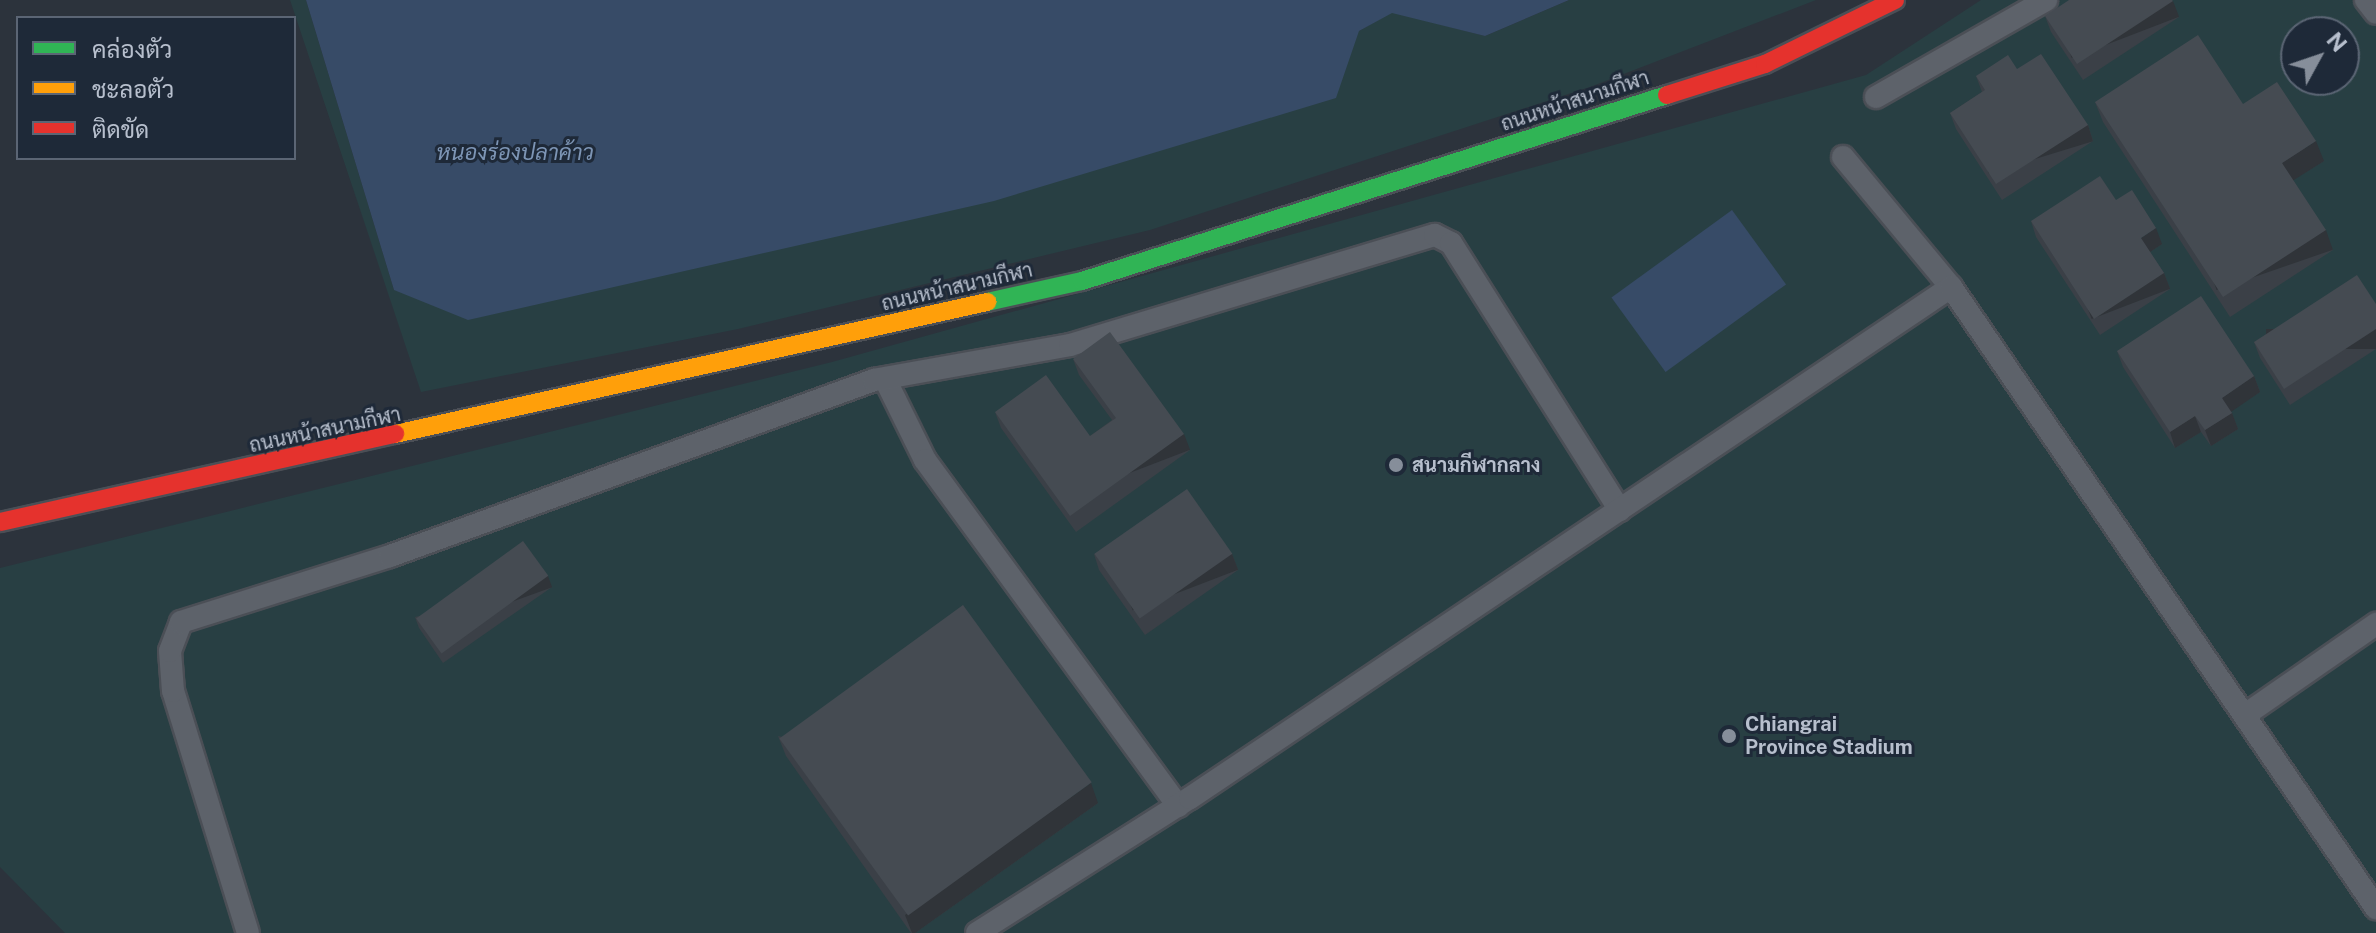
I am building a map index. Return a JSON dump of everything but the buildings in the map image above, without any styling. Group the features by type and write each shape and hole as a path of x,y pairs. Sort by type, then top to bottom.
{"street":[{"name":"ถนนหน้าสนามกีฬา","path":"0,522 1082,281 1765,64 1895,0"}],"lane":[{"path":"1876,97 2046,0"},
{"path":"2366,0 2376,13"},
{"path":"1843,157 1951,287 2376,908"},
{"path":"248,933 173,691 170,651 181,622 390,556 885,379 1070,345 1435,235 1451,243 1620,510"},
{"path":"977,933 1178,806 1951,287"},
{"path":"885,379 925,460 1178,806"},
{"path":"2245,715 2376,624"}],"green space":[{"path":"290,0 306,0 394,290 1359,31 1392,12 1485,36 1569,0 1816,0 1590,87 1150,230 738,329 421,392"},
{"name":"สนามกีฬากลาง","path":"1981,0 2376,0 2376,933 65,933 0,867 0,568 832,362 1866,75"}],"water":[{"name":"หนองร่องปลาค้าว","path":"306,0 1569,0 1485,36 1392,13 1359,31 1336,98 994,201 468,320 394,290"},
{"path":"1732,210 1786,284 1666,372 1611,298"}],"traffic: fast":[{"path":"987,302 1082,281 1667,95"}],"traffic: slow":[{"path":"395,434 987,302"}],"traffic: jam":[{"path":"1667,95 1765,64 1895,0"},
{"path":"0,522 395,434"}],"place":[{"name":"สนามกีฬากลาง","path":"1396,465"},
{"name":"Chiangrai Province Stadium","path":"1729,736"}]}
